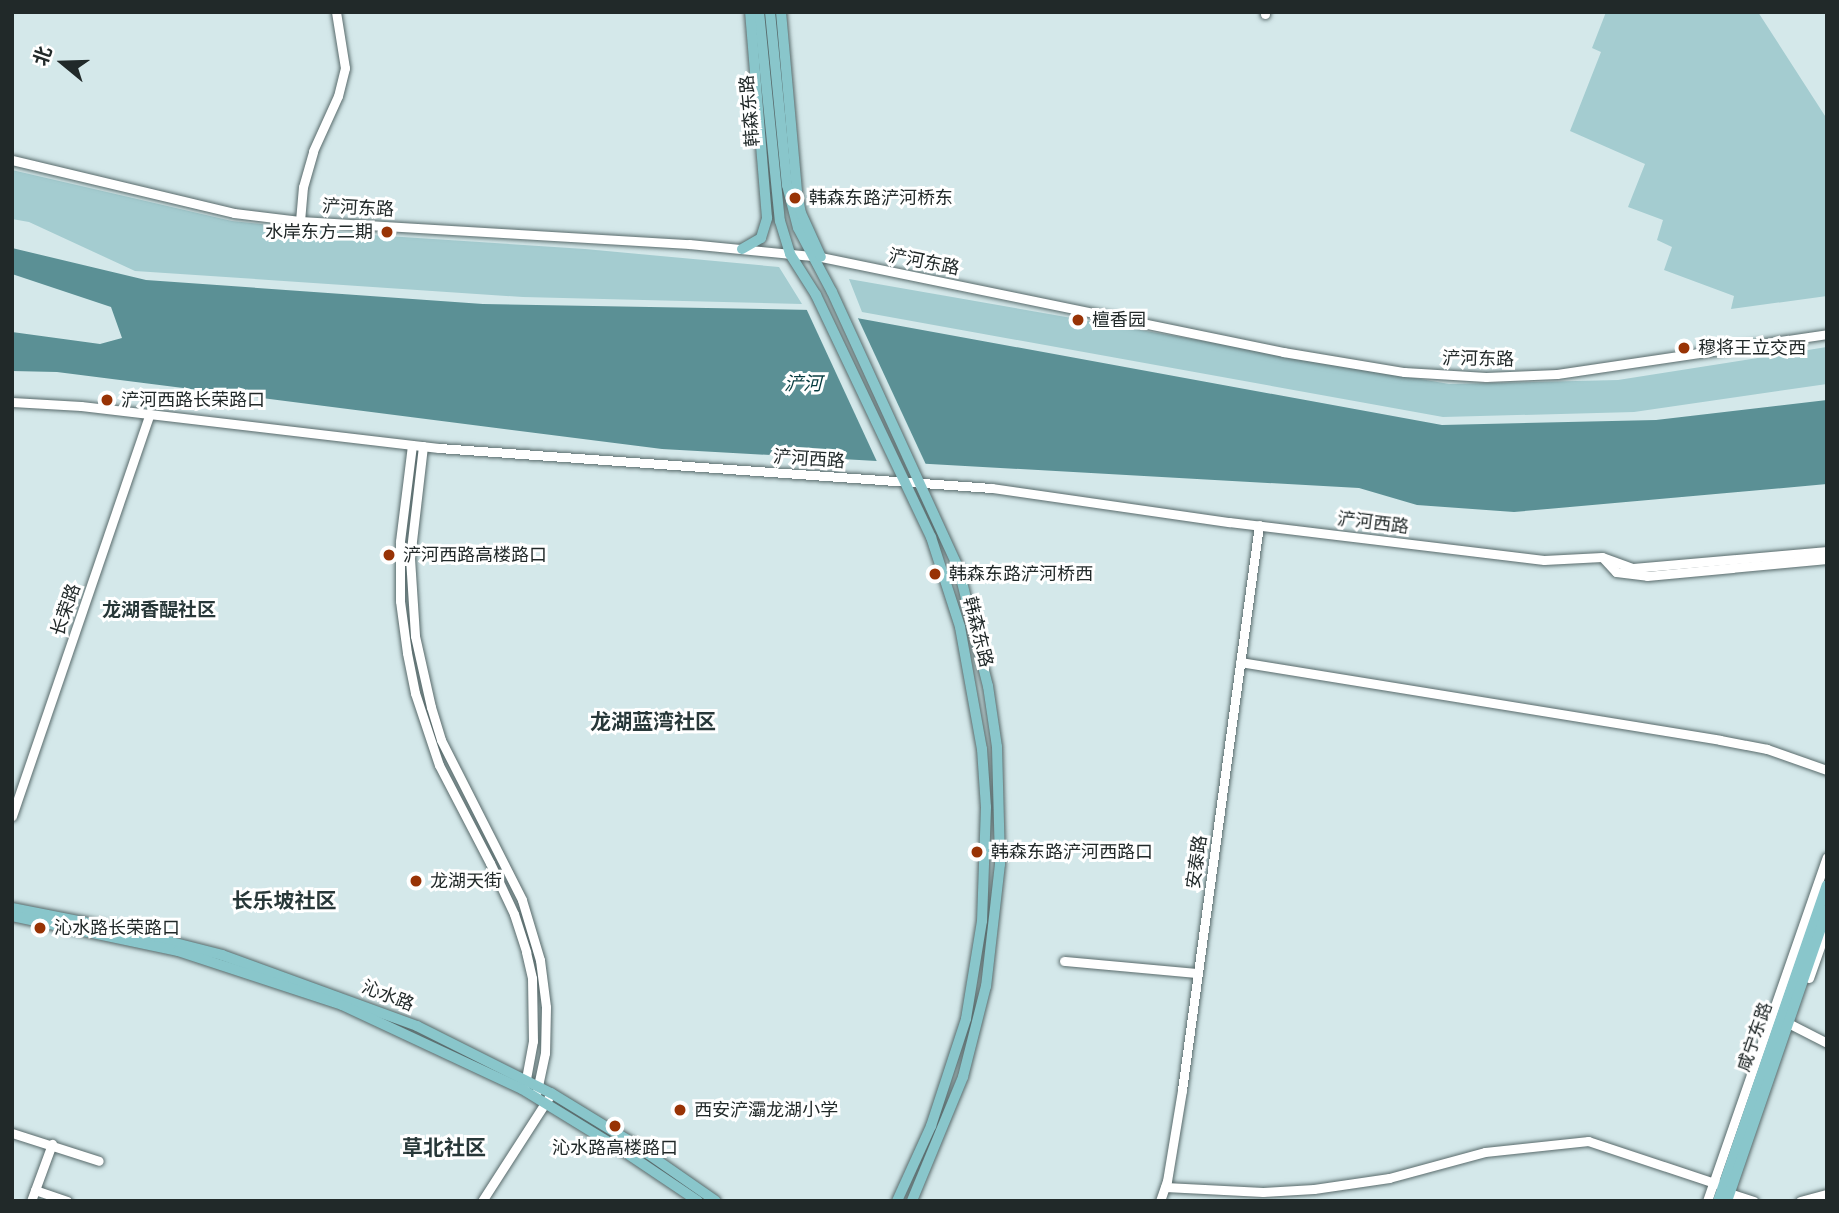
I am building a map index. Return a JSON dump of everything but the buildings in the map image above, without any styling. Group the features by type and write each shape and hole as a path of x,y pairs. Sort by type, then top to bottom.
{"main road":[{"path":"741,249 755,243 765,230 764,166 750,12"},
{"name":"韩森东路","path":"759,12 776,140 798,228 817,257 959,570 975,628 996,747 1000,830 996,921 976,1033 947,1122 912,1201"},
{"name":"韩森东路","path":"771,12 776,140 774,181 780,221 790,254 816,295 931,537 960,627 982,749 985,807 982,921 966,1019 931,1126 897,1201"},
{"path":"781,12 797,193 801,213 817,257"},
{"name":"咸宁东路","path":"1726,1193 1827,884"},
{"name":"沁水路","path":"12,908 137,933 255,966 417,1026 631,1142 716,1201"},
{"name":"咸宁东路","path":"1717,1201 1726,1193 1790,1024 1827,911"},
{"name":"沁水路","path":"12,916 125,938 265,978 388,1024 524,1085"},
{"name":"沁水路","path":"549,1098 698,1201"}],"street":[{"path":"300,221 303,187 313,152 338,96 345,68 337,12"},
{"name":"浐河东路","path":"12,160 153,196 234,213 300,221 741,249 817,257 1347,364 1450,376 1513,376 1591,370 1827,334"},
{"path":"764,166 774,181 766,202"},
{"name":"浐河西路","path":"12,402 150,414 412,445 704,469 905,480 992,488 1259,525 1544,560 1602,557 1633,568 1827,551"},
{"name":"长荣路","path":"12,817 150,414"},
{"path":"412,445 400,542 400,601 407,653 415,693 439,765 490,863 521,932 532,978 534,1005 534,1041 524,1085"},
{"path":"424,446 410,558 415,636 430,707 441,740 512,879 540,960 546,1007 545,1053 537,1092"},
{"name":"安泰路","path":"1160,1201 1165,1187 1182,1090 1259,525"},
{"path":"1602,557 1616,572 1647,576 1827,559"},
{"path":"1240,662 1720,740 1767,749 1827,770"},
{"path":"1726,1193 1827,857"},
{"path":"1827,927 1790,1024 1827,1043"},
{"path":"1064,961 1197,973"},
{"path":"482,1201 549,1098"},
{"path":"12,1133 99,1161"},
{"path":"1165,1187 1250,1192 1314,1189 1389,1178 1485,1152 1588,1141 1754,1201"},
{"path":"31,1201 52,1144"},
{"path":"35,1189 67,1201"},
{"path":"1707,1201 1726,1193"},
{"path":"1800,1201 1827,1195"}],"shaded area":[{"path":"1606,12 1758,12 1827,119 1827,296 1731,309 1734,296 1664,270 1672,247 1657,240 1663,220 1628,207 1645,164 1570,131 1601,52 1592,48"},
{"path":"12,170 232,221 356,234 585,249 779,267 802,304 523,297 135,271 29,222 12,219"},
{"path":"849,279 1449,384 1618,380 1827,347 1827,384 1634,412 1443,417 862,312"}],"water":[{"name":"浐河","path":"12,248 146,280 483,304 813,310 1442,425 1656,420 1827,400 1827,484 1514,512 1417,505 1359,488 662,449 57,372 12,371 12,332 100,344 122,338 111,307 12,274"}],"pier":[{"path":"805,306 856,314 928,469 879,466"}],"place":[{"name":"韩森东路浐河桥东","path":"795,198"},
{"name":"水岸东方二期","path":"387,232"},
{"name":"檀香园","path":"1078,320"},
{"name":"穆将王立交西","path":"1684,348"},
{"name":"浐河西路长荣路口","path":"107,400"},
{"name":"浐河西路高楼路口","path":"389,555"},
{"name":"韩森东路浐河桥西","path":"935,574"},
{"name":"韩森东路浐河西路口","path":"977,852"},
{"name":"龙湖天街","path":"416,881"},
{"name":"沁水路长荣路口","path":"40,928"},
{"name":"西安浐灞龙湖小学","path":"680,1110"},
{"name":"沁水路高楼路口","path":"615,1126"}],"district":[{"name":"龙湖香醍社区","path":"159,610"},
{"name":"龙湖蓝湾社区","path":"653,722"},
{"name":"长乐坡社区","path":"284,901"},
{"name":"草北社区","path":"444,1148"}]}
